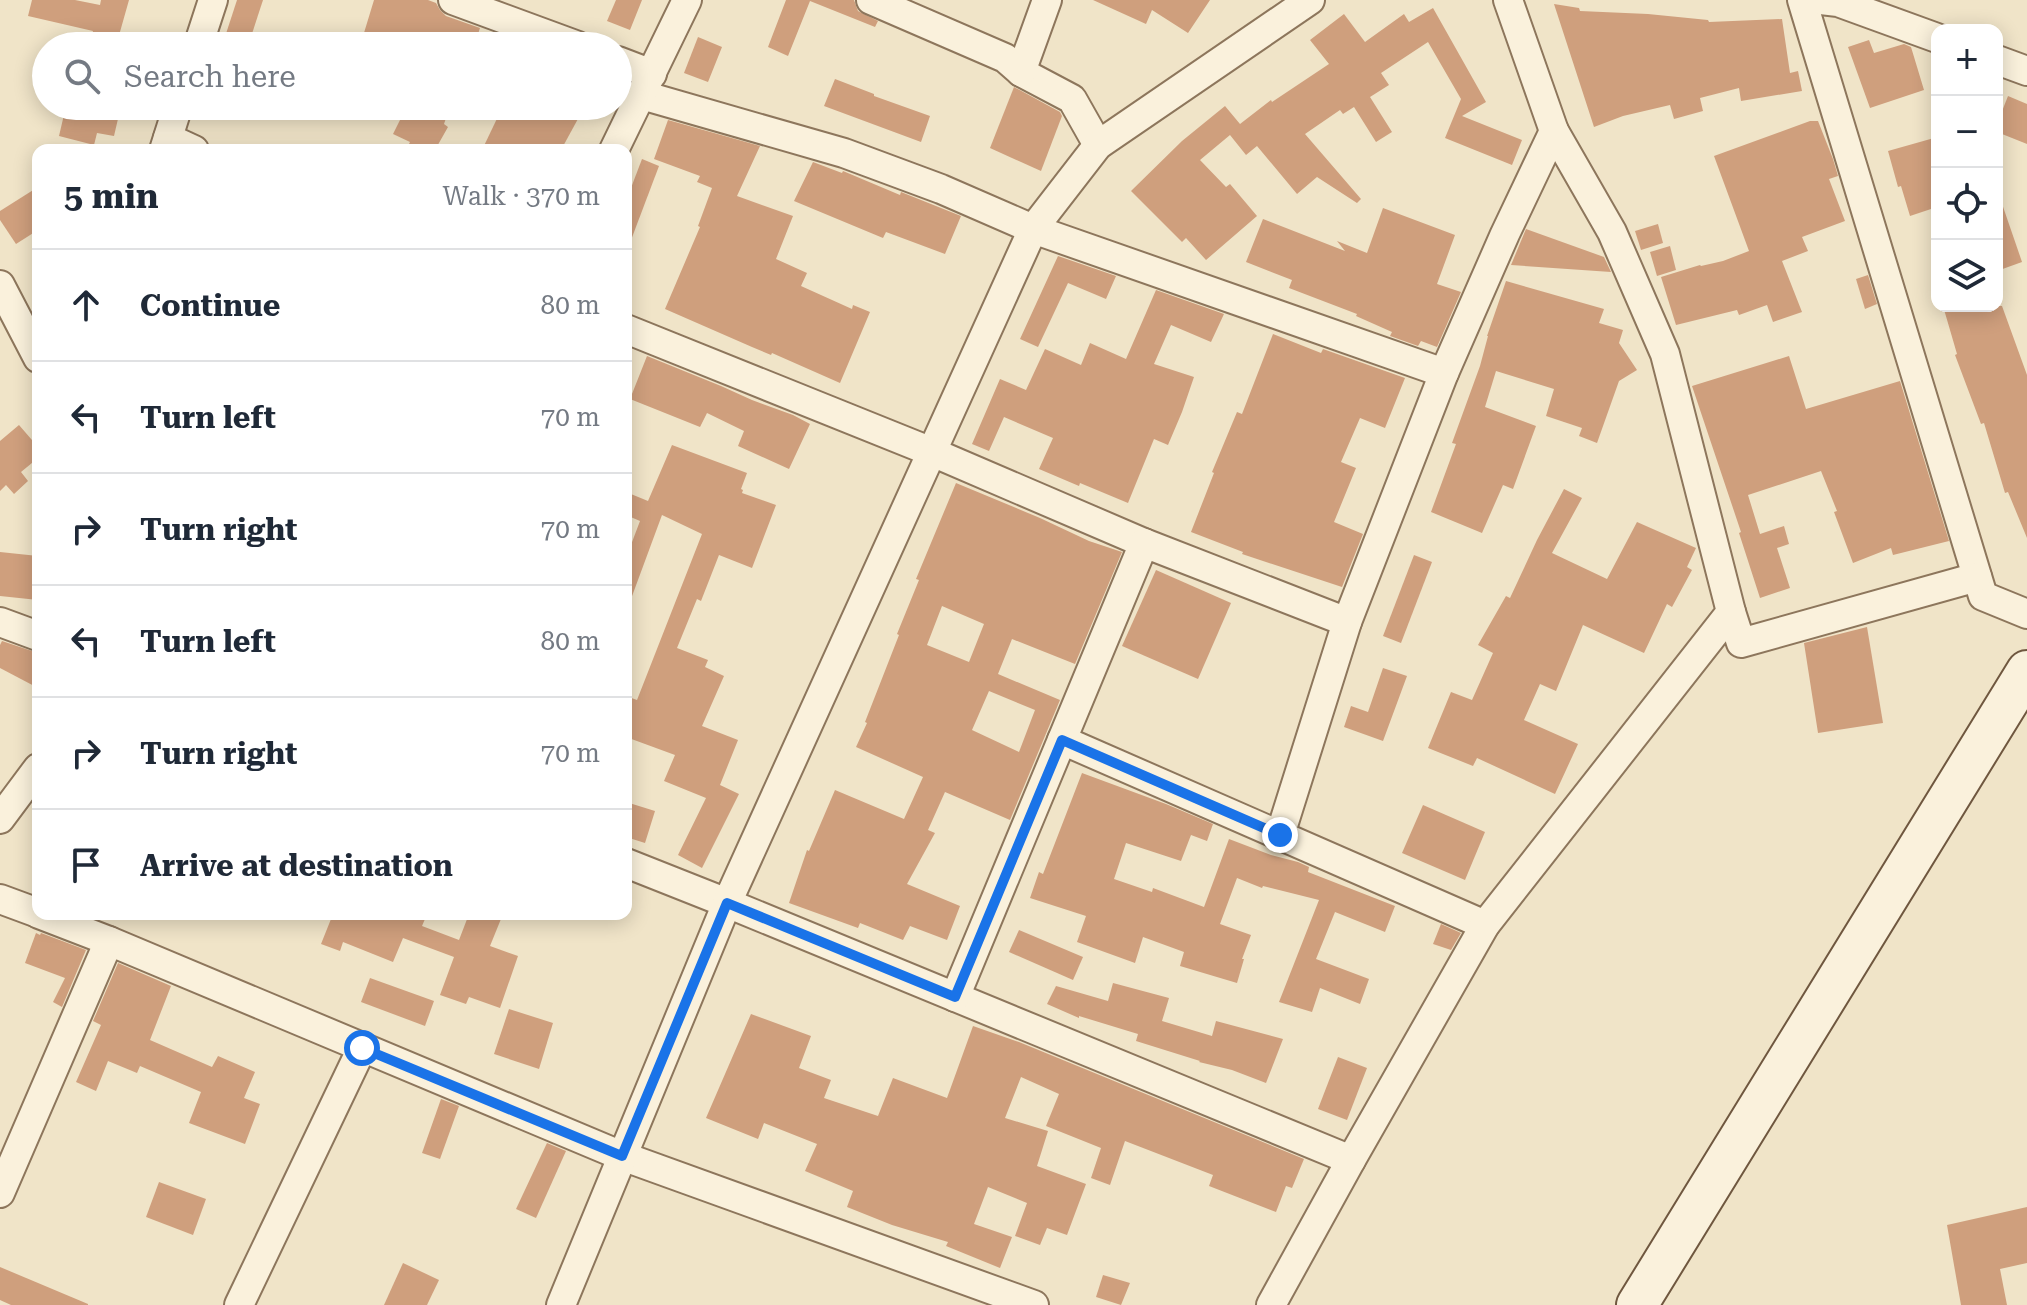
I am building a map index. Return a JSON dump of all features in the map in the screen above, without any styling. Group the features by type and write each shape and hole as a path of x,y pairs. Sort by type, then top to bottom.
{"main road":[{"path":"1637,1305 2027,671"}],"street":[{"path":"203,32 213,0"},
{"path":"453,0 540,32"},
{"path":"632,114 687,0"},
{"path":"871,0 912,8 1005,58 1021,72 1072,99 1098,145"},
{"path":"1021,72 1047,0"},
{"path":"561,1305 727,903 1033,229 1098,145 1310,0"},
{"path":"1508,0 1554,131 1612,232 1665,354 1741,643 1977,577"},
{"path":"1802,0 1983,596 2027,614"},
{"path":"1821,0 1838,2 1931,36"},
{"path":"2003,62 2027,71"},
{"path":"632,72 647,84 941,189 1033,229 1444,373"},
{"path":"166,144 174,120"},
{"path":"617,144 629,120"},
{"path":"1280,835 1347,622 1444,373 1554,131"},
{"path":"0,285 32,336"},
{"path":"632,331 932,452 1144,543 1347,622"},
{"path":"955,997 1144,543"},
{"path":"1271,1305 1485,925 1731,612"},
{"path":"0,622 32,634"},
{"path":"1062,740 1485,925"},
{"path":"0,819 32,776"},
{"path":"632,865 1351,1160"},
{"path":"0,899 32,911"},
{"path":"55,920 622,1156 1034,1305"},
{"path":"0,1193 109,941"},
{"path":"239,1305 362,1048"}],"building":[{"path":"32,0 75,0 100,5 101,0 129,0 120,32 93,32 28,16"},
{"path":"237,0 263,0 253,32 227,32"},
{"path":"374,0 428,0 436,3 446,16 480,28 479,32 364,32"},
{"path":"616,0 642,0 630,30 607,21"},
{"path":"786,0 854,0 858,11 878,21 875,27 810,1 788,56 768,47"},
{"path":"1093,0 1210,0 1188,33 1152,10 1146,24"},
{"path":"1554,4 1579,8 1580,11 1648,14 1709,22 1782,19 1790,73 1798,71 1802,91 1741,101 1739,88 1700,98 1703,111 1674,119 1670,105 1623,116 1594,127"},
{"path":"1433,8 1486,102 1462,116 1522,140 1512,165 1445,138 1461,99 1428,42 1381,73 1389,85 1370,97 1392,132 1376,142 1354,107 1343,114 1340,110 1305,134 1361,199 1357,203 1317,177 1297,194 1257,146 1246,155 1230,135 1200,160 1226,187 1230,184 1257,216 1206,260 1186,238 1182,242 1131,191 1182,141 1225,106 1240,124 1271,100 1329,64 1310,40 1344,14 1365,42 1404,14 1409,22"},
{"path":"698,37 722,47 708,82 684,73"},
{"path":"1869,40 1874,53 1904,44 1911,47 1924,90 1870,108 1848,47"},
{"path":"835,79 930,116 921,142 824,106"},
{"path":"1014,87 1062,116 1041,171 990,148"},
{"path":"2008,96 2027,104 2027,144 2003,134 2003,109"},
{"path":"63,120 118,120 114,136 97,133 94,144 59,136"},
{"path":"400,120 445,120 444,124 448,127 438,144 409,144 393,134"},
{"path":"496,120 577,120 564,144 485,144"},
{"path":"668,120 760,146 737,196 793,216 776,259 807,273 801,286 852,309 853,305 870,312 840,383 665,309 700,227 712,188 697,182 700,176 654,159"},
{"path":"1810,121 1818,121 1833,159 1838,176 1829,179 1845,221 1802,237 1808,251 1782,261 1802,312 1773,322 1767,305 1739,315 1737,310 1676,325 1661,277 1749,251 1714,156"},
{"path":"1931,139 1931,209 1910,216 1888,151"},
{"path":"642,159 659,166 632,237 632,185"},
{"path":"813,162 961,216 945,254 886,232 883,238 794,201"},
{"path":"32,191 32,234 16,244 0,220 0,211"},
{"path":"2003,207 2022,262 2003,269"},
{"path":"1383,208 1455,235 1437,284 1461,292 1437,347 1421,341 1418,346 1390,336 1392,332 1357,314 1289,288 1292,280 1246,262 1263,219 1345,251 1337,241 1367,253"},
{"path":"1658,224 1663,243 1641,250 1635,231"},
{"path":"1526,229 1604,257 1611,272 1511,265"},
{"path":"1670,246 1676,270 1657,276 1650,252"},
{"path":"1058,256 1116,276 1106,299 1068,283 1038,347 1020,339"},
{"path":"1868,275 1877,304 1865,309 1856,279"},
{"path":"1506,281 1604,309 1599,323 1623,330 1619,343 1637,370 1619,381 1597,443 1579,436 1582,428 1546,416 1554,389 1496,371 1485,407 1536,426 1513,489 1503,485 1482,533 1431,512 1456,444 1452,443"},
{"path":"1156,290 1224,314 1211,342 1171,325 1154,364 1194,377 1168,445 1154,439 1128,503 1039,469 1053,438 1004,417 989,451 972,444 1000,379 1026,390 1045,349 1081,365 1090,343 1126,359"},
{"path":"2003,309 2027,375 2027,538 2008,492 2005,493 1984,423 1981,424 1945,312 2003,312"},
{"path":"1273,334 1321,353 1323,349 1405,378 1385,428 1360,418 1341,462 1356,468 1334,522 1363,534 1342,587 1242,554 1191,532 1212,472 1237,412 1242,414"},
{"path":"647,356 810,424 789,469 738,446 744,431 707,413 700,427 632,400"},
{"path":"1789,356 1806,409 1900,381 1949,541 1893,555 1891,548 1853,563 1821,471 1748,495 1760,534 1784,526 1789,544 1777,548 1790,588 1760,598 1692,386"},
{"path":"19,425 32,440 32,463 21,472 28,481 14,494 6,485 0,491 0,441"},
{"path":"672,445 747,473 742,493 776,505 752,568 719,555 701,601 697,599 677,648 708,660 705,667 724,676 702,726 738,740 720,785 739,794 702,868 678,855 706,798 664,781 675,755 632,739 632,698 637,700 702,534 662,515 632,596 632,542 640,521 632,518 632,494 648,501"},
{"path":"956,483 1089,541 1122,552 1075,664 1012,639 998,674 1060,700 1010,820 945,792 928,830 935,833 907,884 960,906 947,940 910,926 903,940 860,923 858,928 789,903 807,850 835,790 904,819 923,777 856,747 919,580 916,579","holes":["942,606 984,624 969,662 927,645","989,691 1035,710 1019,752 972,730"]},
{"path":"1564,489 1582,498 1552,553 1607,579 1637,522 1696,548 1687,567 1692,570 1672,607 1667,604 1644,653 1583,625 1556,691 1540,684 1524,720 1578,744 1555,794 1477,758 1473,766 1428,748 1451,692 1472,700 1493,653 1478,645 1506,596 1510,598"},
{"path":"0,552 32,555 32,599 0,596"},
{"path":"1414,555 1432,562 1401,643 1383,636"},
{"path":"1156,570 1231,603 1198,679 1122,646"},
{"path":"1867,627 1883,723 1818,733 1804,643"},
{"path":"2,641 32,651 32,685 0,668"},
{"path":"1383,668 1407,676 1383,741 1344,727 1351,706 1368,712"},
{"path":"1082,773 1213,824 1207,841 1191,835 1181,861 1126,843 1114,879 1152,892 1153,888 1204,907 1229,839 1298,862 1309,867 1308,872 1395,906 1385,932 1335,912 1316,959 1369,979 1360,1004 1320,988 1312,1012 1279,1002 1319,900 1262,888 1237,878 1220,924 1251,935 1237,983 1180,966 1184,952 1143,937 1135,963 1077,942 1086,916 1030,898 1039,872 1043,874"},
{"path":"632,804 655,811 645,843 632,839"},
{"path":"1423,805 1485,832 1465,880 1402,853"},
{"path":"331,920 425,920 422,926 459,940 467,920 501,920 490,946 518,956 500,1008 469,997 466,1004 440,995 454,957 403,938 393,962 343,942 340,951 321,944"},
{"path":"1441,924 1461,933 1451,950 1433,944"},
{"path":"1019,930 1083,957 1073,980 1009,952"},
{"path":"36,933 86,950 62,1007 53,1002 65,978 25,963"},
{"path":"118,963 171,986 150,1040 212,1067 218,1056 255,1072 244,1098 260,1104 245,1144 189,1123 201,1092 140,1066 137,1073 108,1061 96,1091 76,1082 101,1025 93,1021"},
{"path":"370,978 434,1001 425,1026 361,1002"},
{"path":"1113,983 1169,998 1162,1021 1212,1036 1216,1021 1283,1039 1266,1083 1136,1041 1138,1034 1079,1018 1047,1004 1056,986 1108,1001"},
{"path":"509,1009 553,1023 539,1069 494,1054"},
{"path":"751,1014 811,1036 799,1068 831,1080 824,1098 878,1116 893,1078 947,1098 973,1026 1304,1159 1292,1188 1286,1186 1276,1212 1209,1186 1213,1175 1125,1141 1110,1185 1091,1178 1101,1148 1046,1126 1059,1094 1021,1077 1005,1118 1048,1131 1037,1166 1086,1184 1067,1235 1047,1228 1040,1245 1015,1236 1027,1203 988,1187 974,1224 1012,1237 1000,1268 946,1246 948,1242 847,1207 853,1191 805,1171 817,1144 764,1123 758,1139 706,1118"},
{"path":"1338,1057 1367,1068 1347,1120 1318,1109"},
{"path":"441,1099 459,1106 440,1159 422,1153"},
{"path":"547,1143 566,1151 536,1218 516,1209"},
{"path":"159,1182 206,1199 193,1235 146,1217"},
{"path":"2027,1207 2027,1263 2000,1269 2007,1305 1961,1305 1947,1225"},
{"path":"403,1263 439,1280 427,1305 384,1305"},
{"path":"0,1267 88,1305 11,1305 0,1300"},
{"path":"1103,1275 1130,1283 1121,1305 1096,1297"}],"route":[{"path":"362,1048 622,1156 727,903 955,997 1062,740 1280,835"}]}
